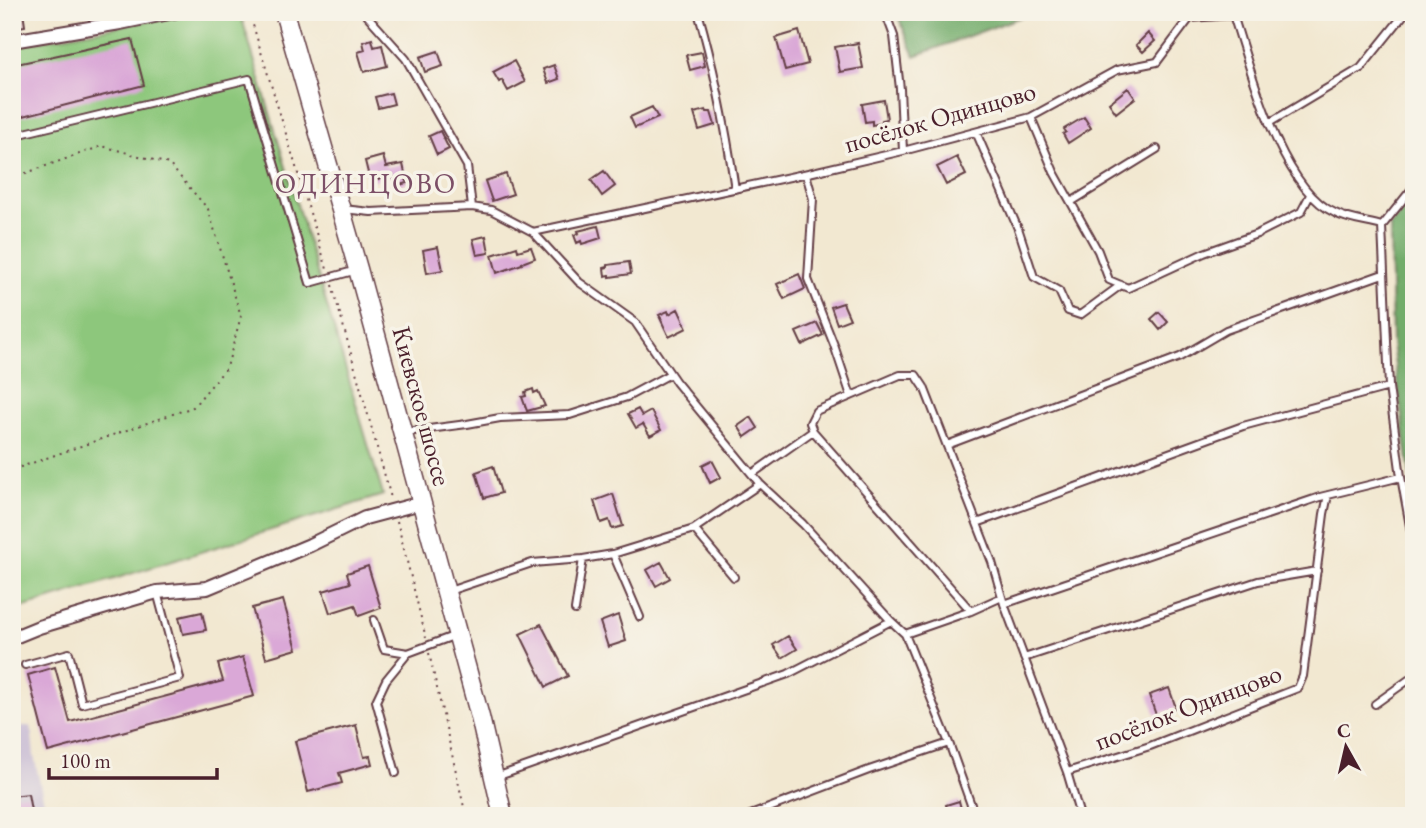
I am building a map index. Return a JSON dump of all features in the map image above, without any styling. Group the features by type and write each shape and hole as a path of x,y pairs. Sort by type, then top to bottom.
{"main road":[{"name":"Киевское шоссе","path":"284,12 446,592 503,816"}],"street":[{"path":"12,41 118,18 174,12"},
{"path":"12,638 39,627 157,592 207,588 310,545 365,518 421,503"}],"lane":[{"path":"364,12 406,59 467,166 472,207"},
{"path":"698,12 711,57 727,133 735,189"},
{"path":"885,12 894,36 900,89 902,151"},
{"name":"посёлок Одинцово","path":"534,232 806,174 1031,117 1117,70 1157,62 1190,18 1246,12"},
{"path":"1269,123 1361,68 1406,12"},
{"path":"1233,15 1269,123 1285,159 1310,195 1335,214 1382,226"},
{"path":"12,136 249,79 310,283 358,270"},
{"path":"1031,117 1054,172 1098,251 1109,279 1128,288 1204,253 1257,234 1301,212 1310,195"},
{"path":"976,132 1019,231 1034,277 1059,291 1068,311 1080,315 1121,285"},
{"path":"1071,202 1157,149"},
{"path":"806,174 813,199 808,279 851,396 816,411 810,423 813,430 971,611"},
{"path":"1414,186 1382,226 1389,387 1414,548"},
{"path":"340,209 371,212 472,207 491,210 534,232 579,282 635,322 670,374 751,474 803,524 905,634 975,816"},
{"path":"947,445 1181,358 1226,330 1383,274"},
{"path":"402,433 500,418 570,415 627,397 670,374"},
{"name":"посёлок Одинцово","path":"851,396 900,375 916,375 924,387 992,562 1003,601 1068,772 1080,816"},
{"path":"977,523 1243,426 1389,387"},
{"path":"751,474 813,430"},
{"path":"905,634 1328,495 1401,477"},
{"path":"446,592 532,563 613,554 694,529 760,484"},
{"name":"посёлок Одинцово","path":"1068,772 1150,746 1298,688 1303,676 1328,495"},
{"path":"694,529 734,577"},
{"path":"613,554 640,617"},
{"path":"575,610 583,559"},
{"path":"1024,658 1258,581 1317,570"},
{"path":"25,665 69,653 82,704 180,678 157,592"},
{"path":"374,620 384,649 408,653"},
{"path":"494,778 788,674 891,621"},
{"path":"396,773 376,701 386,680 408,653 457,634"},
{"path":"1375,704 1414,676"},
{"path":"748,816 949,743"}],"path":[{"path":"250,12 330,278 394,509 466,816"},
{"path":"12,178 102,146 169,164 208,209 241,316 227,367 192,407 12,470"}],"shaded area":[{"path":"12,726 31,726 34,756 47,816 12,816"}],"green space":[{"path":"195,12 240,12 383,495 12,611 12,46"},
{"path":"896,12 1034,12 915,56"},
{"path":"1414,197 1414,504 1392,344 1390,226"}],"building":[{"path":"12,12 23,12 25,26 12,28"},
{"path":"799,31 808,64 785,70 776,38"},
{"path":"1148,33 1155,41 1143,52 1136,45"},
{"path":"132,39 144,85 12,119 12,65"},
{"path":"372,39 374,47 382,45 387,66 364,72 358,52 365,50 363,42"},
{"path":"858,43 863,68 840,72 835,47"},
{"path":"438,51 443,66 425,72 420,57"},
{"path":"702,52 705,66 690,70 686,55"},
{"path":"514,61 525,82 508,91 502,80 499,82 493,72"},
{"path":"554,65 559,79 548,83 543,69"},
{"path":"1128,88 1135,98 1116,113 1109,103"},
{"path":"391,93 394,104 378,108 375,97"},
{"path":"884,100 887,119 872,125 872,121 865,122 862,104"},
{"path":"652,107 658,118 635,128 630,117"},
{"path":"706,110 711,112 715,125 699,130 694,113"},
{"path":"1084,117 1091,128 1068,143 1063,134 1066,132 1064,129"},
{"path":"440,131 449,149 437,155 429,136"},
{"path":"383,156 386,167 403,164 407,183 395,186 393,175 370,181 365,161"},
{"path":"957,157 966,175 946,185 937,167"},
{"path":"604,171 615,186 602,196 591,180"},
{"path":"506,174 513,194 492,201 485,181"},
{"path":"598,226 601,238 577,243 574,235 579,233 578,231"},
{"path":"486,236 489,253 477,255 473,239"},
{"path":"438,247 443,270 427,273 423,250"},
{"path":"517,247 518,251 531,247 535,258 497,273 492,255"},
{"path":"629,262 631,274 605,276 604,268 608,265"},
{"path":"799,274 805,289 784,299 777,284"},
{"path":"843,303 850,319 837,324 831,307"},
{"path":"678,309 687,328 669,337 659,315"},
{"path":"1159,312 1168,322 1160,330 1151,319"},
{"path":"817,323 823,335 802,345 796,332"},
{"path":"533,389 534,393 538,391 545,406 527,411 522,397 526,396 525,392"},
{"path":"638,409 642,416 651,411 661,430 650,436 643,424 636,428 628,414"},
{"path":"751,417 758,428 745,437 738,426"},
{"path":"712,460 721,477 710,483 702,465"},
{"path":"493,466 501,493 484,498 476,472"},
{"path":"613,494 623,526 612,529 609,520 601,523 594,501"},
{"path":"661,562 670,578 656,586 647,570"},
{"path":"368,566 381,608 359,616 355,605 330,613 323,591 350,583 347,573"},
{"path":"283,600 297,649 266,658 252,608"},
{"path":"202,612 206,630 183,634 179,617"},
{"path":"618,615 626,641 608,647 600,622"},
{"path":"541,624 568,676 546,687 520,634"},
{"path":"788,636 797,649 782,658 773,645"},
{"path":"243,657 254,696 48,752 28,675 55,667 70,722 223,681 218,664"},
{"path":"1169,688 1176,708 1156,715 1149,695"},
{"path":"356,725 364,757 370,756 372,764 339,773 342,783 308,792 295,741"},
{"path":"28,794 32,816 12,816 12,796"},
{"path":"959,801 963,816 949,816 946,805"}],"district":[{"name":"ОДИНЦОВО","path":"366,183"}]}
